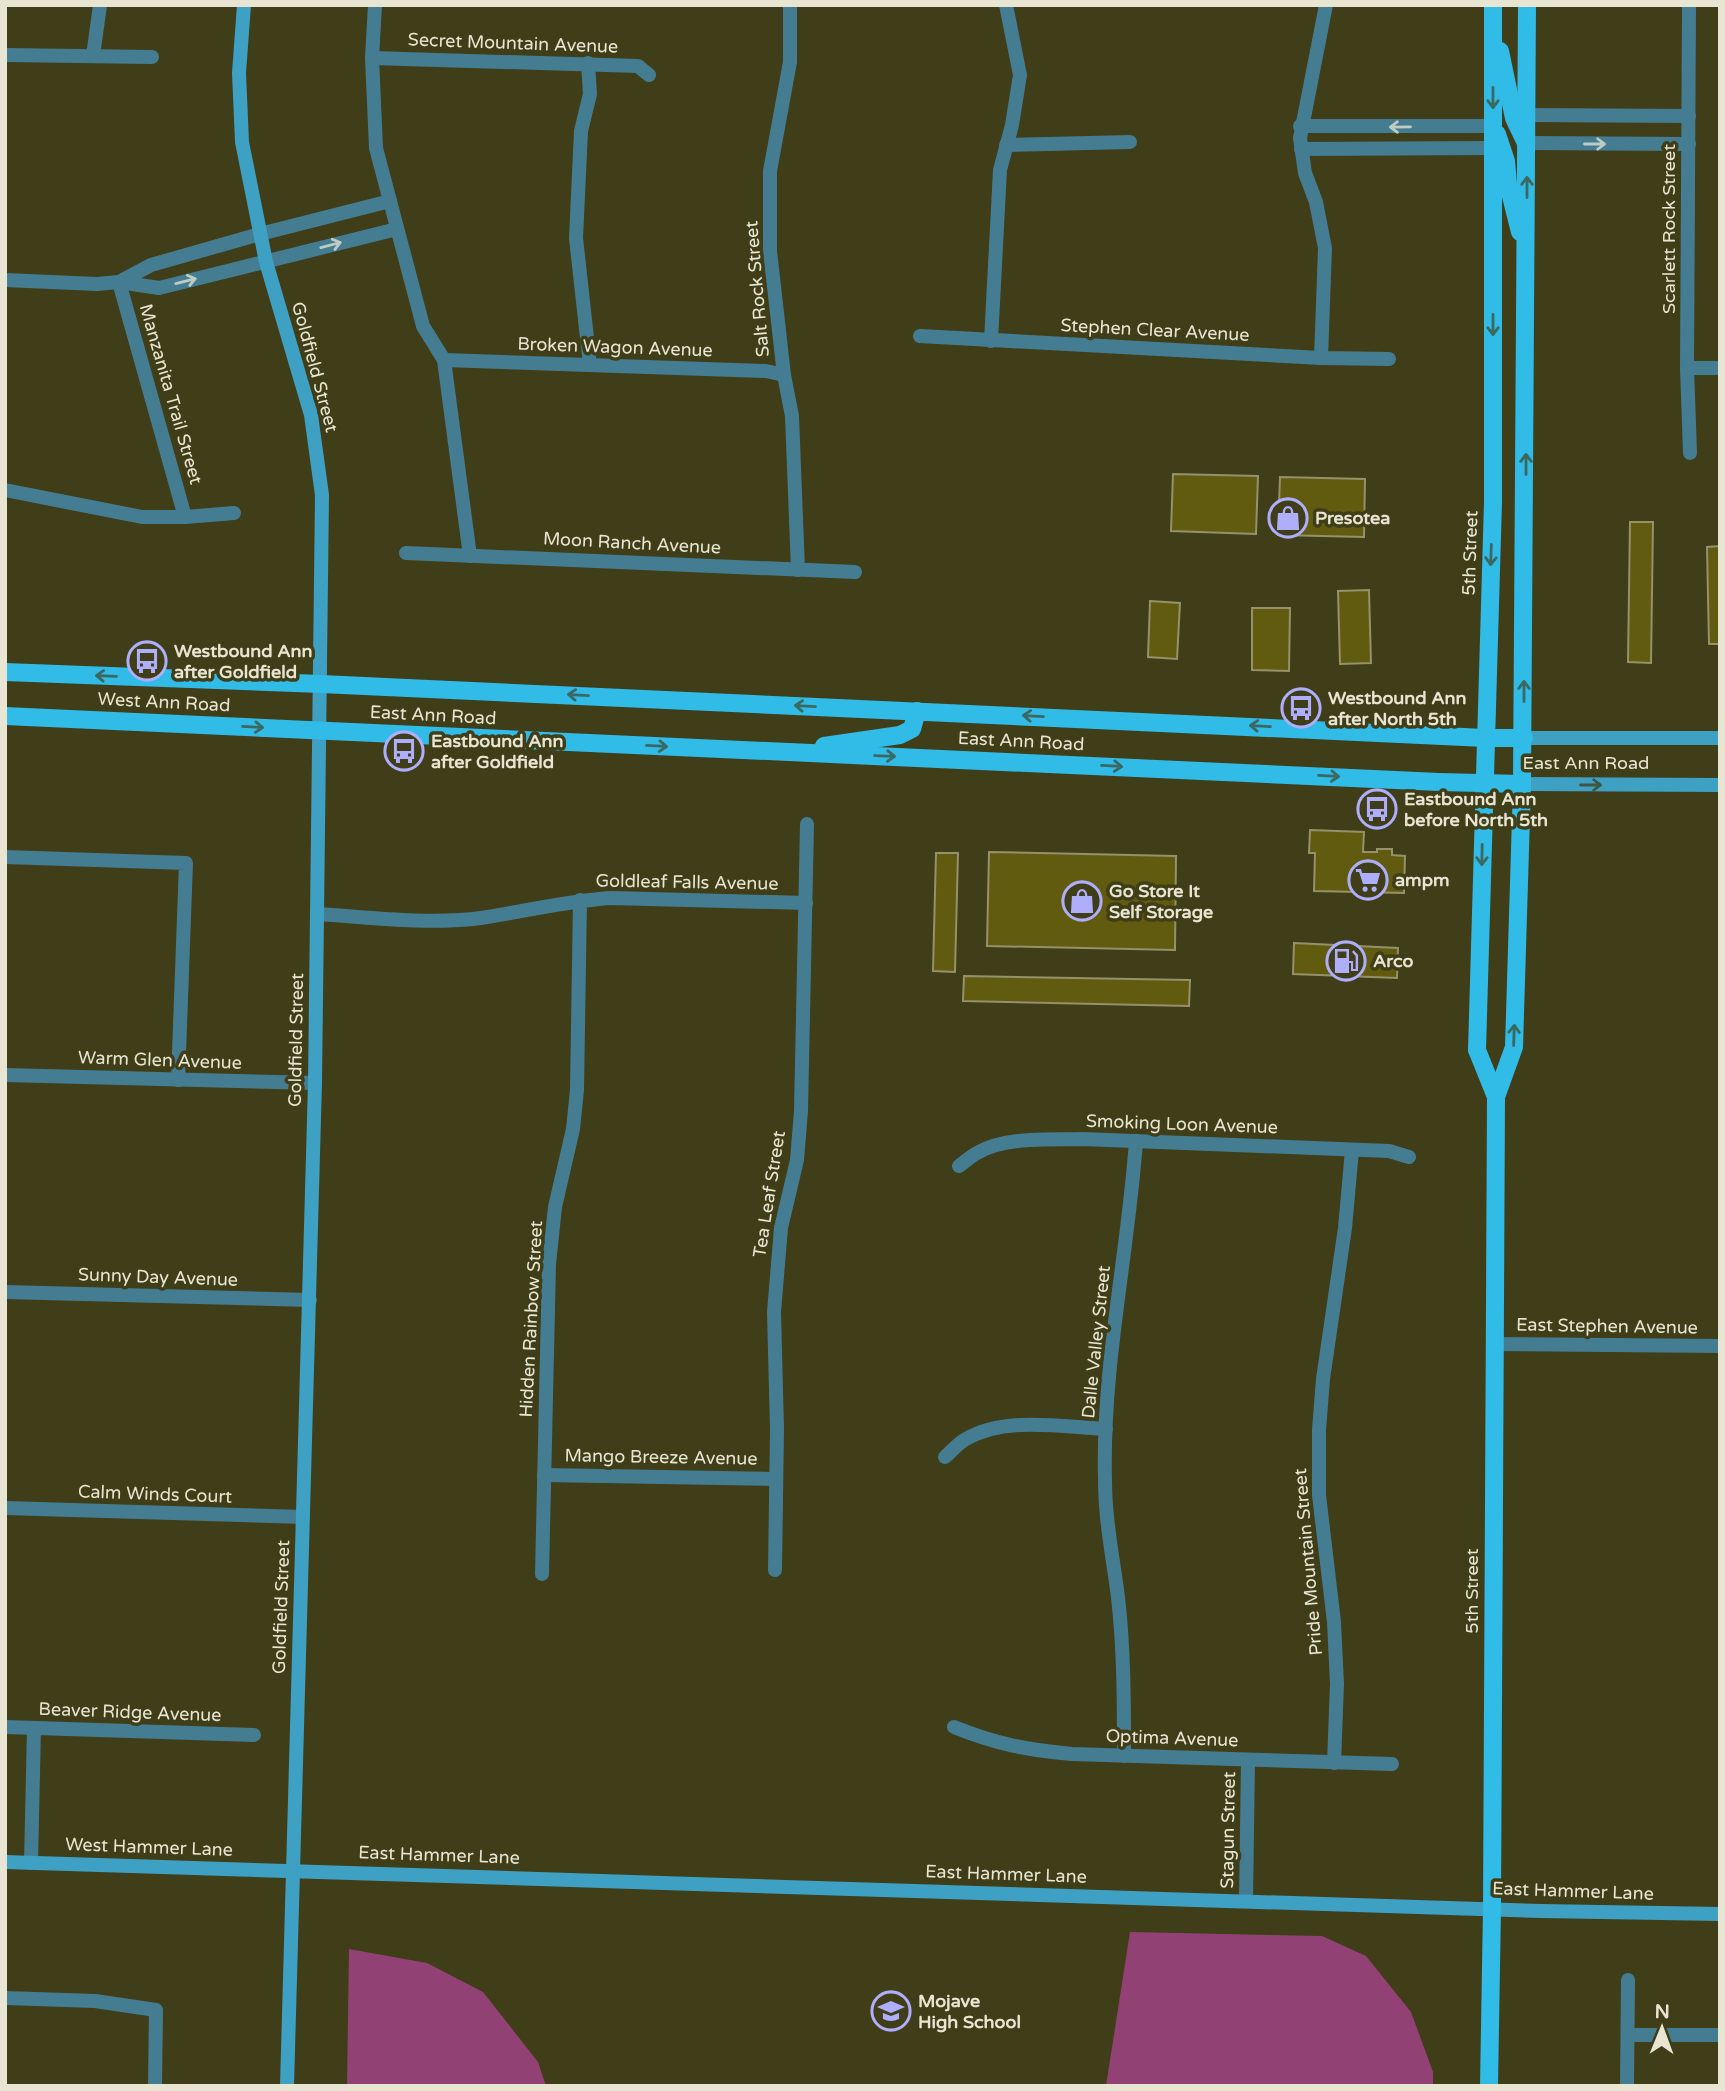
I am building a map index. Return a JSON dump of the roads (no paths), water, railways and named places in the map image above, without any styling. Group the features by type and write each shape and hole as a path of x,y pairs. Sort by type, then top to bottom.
{"main road":[{"name":"5th Street","path":"1489,2086 1496,1097 1514,1047 1524,737 1527,5"},
{"name":"5th Street","path":"1493,13 1493,479 1476,1051 1496,1097"},
{"path":"1493,13 1514,118 1527,143"},
{"path":"1493,126 1507,161 1508,184 1527,260"},
{"name":"West Ann Road","path":"5,673 321,684"},
{"name":"East Ann Road","path":"321,684 1485,738 1524,737"},
{"path":"786,752 900,735 912,729 917,711"},
{"name":"West Ann Road","path":"5,716 320,731"},
{"name":"East Ann Road","path":"320,731 1522,784"}],"street":[{"path":"93,56 100,5"},
{"name":"Goldfield Street","path":"244,5 239,73 242,142 266,262 311,415 322,495 315,1083 287,2086"},
{"path":"375,5 372,58 376,148 423,326 444,360 470,556"},
{"name":"Salt Rock Street","path":"790,5 790,62 770,171 770,251 784,375 792,416 798,570"},
{"path":"991,341 998,194 1020,75 1006,5"},
{"path":"1321,358 1325,248 1316,202 1305,173 1300,127 1326,5"},
{"name":"Scarlett Rock Street","path":"1689,5 1687,368 1690,453"},
{"path":"5,55 152,57"},
{"name":"Secret Mountain Avenue","path":"372,58 638,66 649,75"},
{"path":"587,63 590,94 581,131 576,238 590,365"},
{"path":"1527,116 1689,116"},
{"path":"1300,127 1493,126"},
{"path":"1006,145 1130,142"},
{"path":"1527,143 1689,144"},
{"path":"1301,149 1493,148"},
{"path":"119,282 152,265 390,201"},
{"path":"5,280 97,284 119,282 159,288 397,229"},
{"name":"Manzanita Trail Street","path":"119,282 185,517"},
{"name":"Stephen Clear Avenue","path":"919,336 1321,358 1389,359"},
{"name":"Broken Wagon Avenue","path":"444,360 766,371 784,375"},
{"path":"1687,368 1720,368"},
{"path":"5,490 142,517 234,513"},
{"name":"Moon Ranch Avenue","path":"407,552 856,572"},
{"name":"East Ann Road","path":"1524,737 1720,738"},
{"name":"East Ann Road","path":"1522,784 1720,785"},
{"name":"Tea Leaf Street","path":"775,1570 776,1265 798,1148 807,824"},
{"path":"5,857 186,863 178,1080"},
{"name":"Goldleaf Falls Avenue","path":"317,915 472,919 580,900 611,898 806,903"},
{"name":"Hidden Rainbow Street","path":"542,1574 549,1264 555,1207 573,1129 576,1103 580,900"},
{"name":"Warm Glen Avenue","path":"5,1074 315,1083"},
{"name":"Smoking Loon Avenue","path":"959,1166 979,1151 1021,1141 1083,1139 1389,1151 1409,1157"},
{"name":"Dalle Valley Street","path":"1124,1756 1123,1649 1107,1519 1105,1429 1106,1391 1132,1201 1136,1142"},
{"name":"Pride Mountain Street","path":"1334,1763 1337,1684 1334,1622 1319,1495 1319,1430 1322,1379 1345,1228 1352,1150"},
{"name":"Sunny Day Avenue","path":"5,1292 310,1300"},
{"name":"East Stephen Avenue","path":"1495,1344 1720,1346"},
{"path":"945,1457 964,1439 1004,1426 1105,1429"},
{"name":"Mango Breeze Avenue","path":"544,1475 776,1479"},
{"name":"Calm Winds Court","path":"5,1508 303,1517"},
{"name":"Beaver Ridge Avenue","path":"5,1727 254,1735"},
{"name":"Optima Avenue","path":"954,1727 989,1742 1028,1751 1392,1764"},
{"path":"31,1863 34,1728"},
{"name":"Stagun Street","path":"1245,1901 1248,1760"},
{"name":"West Hammer Lane","path":"5,1862 291,1869"},
{"name":"East Hammer Lane","path":"291,1869 1720,1914"},
{"path":"1627,2086 1628,1980"},
{"path":"5,1998 95,2001 156,2010 155,2086"},
{"path":"1628,2035 1720,2035"}],"place":[{"name":"Presotea","path":"1288,518"},
{"name":"Westbound Ann after Goldfield","path":"147,661"},
{"name":"Westbound Ann after North 5th","path":"1301,708"},
{"name":"Eastbound Ann after Goldfield","path":"404,751"},
{"name":"Eastbound Ann before North 5th","path":"1377,809"},
{"name":"ampm","path":"1368,880"},
{"name":"Go Store It Self Storage","path":"1082,901"},
{"name":"Arco","path":"1346,961"},
{"name":"Mojave High School","path":"891,2011"}]}
